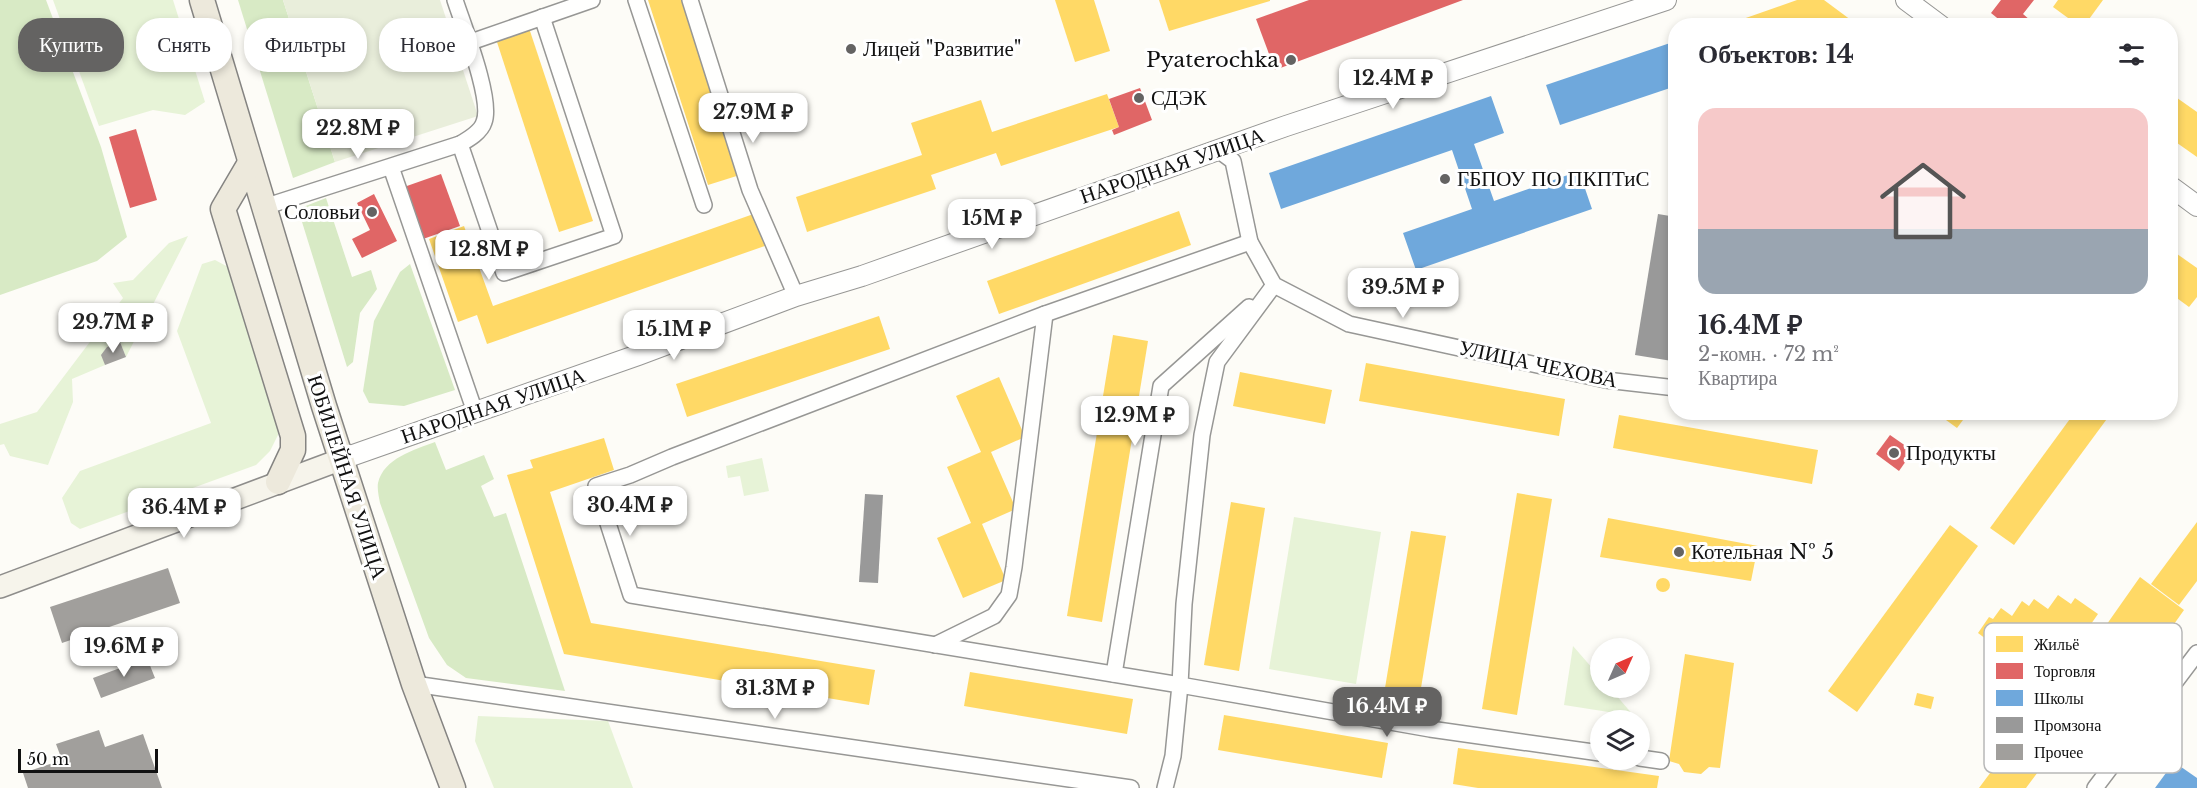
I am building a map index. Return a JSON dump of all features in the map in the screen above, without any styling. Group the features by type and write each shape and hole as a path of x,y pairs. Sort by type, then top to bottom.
{"main road":[{"name":"ЮБИЛЕЙНАЯ УЛИЦА","path":"202,0 324,406 414,684 453,788"},
{"name":"ЮБИЛЕЙНАЯ УЛИЦА","path":"250,163 223,209 293,436 293,450 279,482"},
{"path":"0,587 342,459"}],"street":[{"path":"455,0 460,18"},
{"path":"477,40 592,0"},
{"path":"636,0 704,205"},
{"path":"690,0 750,190 796,296"},
{"name":"НАРОДНАЯ УЛИЦА","path":"342,459 796,296 862,276 1218,150 1666,0"},
{"path":"1906,0 1930,18"},
{"path":"460,144 504,273 614,236 542,17"},
{"path":"264,207 460,144 474,136 484,122 486,100 477,72"},
{"path":"1218,150 1233,161 1250,242 1274,285"},
{"path":"391,167 475,412"},
{"path":"2178,192 2197,206"},
{"path":"1250,242 1045,314 630,475 596,486 631,595 1180,685 1430,729 1590,752"},
{"path":"1114,674 1161,386 1274,285"},
{"path":"1165,788 1173,756 1180,685 1184,604 1202,435 1216,362 1274,285"},
{"name":"УЛИЦА ЧЕХОВА","path":"1274,285 1348,324 1606,380 1668,387"},
{"path":"935,645 994,616 1009,595 1045,314"},
{"path":"2182,673 2197,653"},
{"path":"414,684 1131,788"},
{"path":"1650,759 1661,761"},
{"path":"2095,788 2106,773"}],"green space":[{"path":"0,0 46,0 53,18 18,18 18,72 73,72 101,147 127,237 97,261 0,295"},
{"path":"53,0 173,0 179,18 136,18 136,72 196,72 205,102 185,115 153,110 99,126 79,72 124,72 124,18 60,18"},
{"path":"238,0 283,0 289,18 244,18"},
{"path":"283,0 440,0 446,18 379,18 379,72 464,72 478,116 335,162 306,72 367,72 367,18 289,18"},
{"path":"260,72 306,72 335,162 293,178"},
{"path":"326,198 352,277 371,270 377,289 360,313 353,362 347,367 298,209"},
{"path":"188,236 126,357 120,342 107,347 102,355 105,365 72,379 73,402 48,465 10,456 4,444 0,445 0,424 37,412 123,298 113,283 133,280 169,243"},
{"path":"215,260 230,268 279,433 270,451 256,465 80,529 71,523 62,498 80,471 211,423 177,331 202,264"},
{"path":"410,264 455,390 404,406 369,403 363,391 374,321 400,272"},
{"path":"435,442 446,470 484,455 494,479 481,486 494,517 506,513 565,691 466,678 447,665 429,638 380,503 378,483 381,474 393,461"},
{"path":"762,458 769,491 744,496 740,476 728,478 726,466"},
{"path":"1294,517 1381,532 1356,684 1269,669"},
{"path":"1573,646 1590,666 1590,698 1618,698 1629,710 1596,710 1564,705"},
{"path":"478,716 608,721 633,788 494,788 475,741"}],"building: Жильё":[{"path":"648,0 687,0 743,174 708,185"},
{"path":"1055,0 1094,0 1110,51 1075,62"},
{"path":"1159,0 1270,0 1270,1 1169,31"},
{"path":"1797,0 1824,0 1848,18 1746,18"},
{"path":"2058,0 2103,0 2090,18 2068,18 2053,7"},
{"path":"529,28 593,221 559,232 496,39"},
{"path":"1107,94 1119,127 1001,166 996,153 931,175 936,189 807,232 796,197 922,155 911,123 981,100 992,132"},
{"path":"2178,99 2197,112 2197,157 2178,144"},
{"path":"762,211 773,243 487,344 477,315 458,322 429,239 464,226 493,306"},
{"path":"1179,211 1191,245 999,314 987,281"},
{"path":"2178,255 2197,268 2197,297 2189,307 2178,299"},
{"path":"879,316 890,349 687,417 676,384"},
{"path":"1113,335 1148,341 1102,622 1067,616"},
{"path":"1366,363 1565,399 1559,436 1359,401"},
{"path":"1240,372 1332,390 1325,424 1233,406"},
{"path":"999,377 1025,437 991,452 1016,509 982,524 1006,580 963,598 937,538 971,523 947,467 981,452 956,396"},
{"path":"1619,415 1818,450 1812,484 1613,448"},
{"path":"1946,420 1963,420 1957,428"},
{"path":"2069,420 2106,420 2014,545 1990,528"},
{"path":"604,438 614,470 550,492 591,623 875,670 869,705 564,654 507,475 533,468 530,460"},
{"path":"1517,493 1552,499 1517,715 1482,709"},
{"path":"1231,502 1265,508 1239,671 1204,665"},
{"name":"Котельная № 5","path":"1608,518 1758,546 1751,581 1600,557"},
{"path":"2197,522 2197,581 2179,605 2151,584"},
{"path":"1950,525 1978,546 1857,712 1828,691"},
{"path":"1411,531 1446,536 1419,700 1384,694"},
{"path":"2140,577 2184,610 2175,623 2108,623"},
{"path":"1663,578 1668,580 1670,585 1668,590 1663,592 1658,590 1656,585 1658,580"},
{"path":"2058,595 2071,604 2075,598 2098,614 2092,623 1985,623 1989,617 1993,619 2001,608 2012,616 2022,601 2029,606 2034,599 2048,609"},
{"path":"1984,624 1984,638 1978,633"},
{"path":"1685,654 1734,663 1720,768 1709,767 1701,774 1684,772 1679,764 1669,761"},
{"path":"970,672 1133,699 1127,734 964,706"},
{"path":"1917,693 1934,697 1931,709 1914,705"},
{"path":"1224,715 1388,743 1382,778 1218,750"},
{"path":"1458,748 1590,766 1590,770 1616,770 1659,776 1657,788 1478,788 1453,784"},
{"path":"1990,773 2037,773 2026,788 1979,788"}],"building: Торговля":[{"path":"1309,0 1463,0 1275,70 1256,19"},
{"path":"2001,0 2034,0 2023,14 2028,18 1997,18 1991,13"},
{"path":"1140,88 1152,120 1114,135 1112,130 1119,127 1109,99"},
{"path":"136,129 157,200 130,208 109,137"},
{"path":"441,174 460,226 423,239 404,187"},
{"path":"374,194 397,241 362,258 352,239 370,230 357,203"},
{"name":"Продукты","path":"1890,435 1913,451 1899,471 1876,454"}],"building: Школы":[{"path":"1668,44 1668,89 1560,125 1546,85"},
{"path":"1491,96 1504,133 1474,144 1494,201 1579,171 1592,209 1416,270 1403,233 1472,209 1452,150 1281,209 1269,173"},
{"path":"2182,768 2197,778 2197,788 2155,788 2166,773 2182,773"}],"building: Промзона":[{"path":"1658,214 1668,216 1668,360 1635,355"},
{"path":"865,494 883,495 878,583 859,582"}],"building: Прочее":[{"path":"120,342 126,357 105,365 101,355 107,347"},
{"path":"168,568 180,603 62,643 50,607"},
{"path":"147,658 155,678 101,698 93,678"},
{"path":"99,730 105,747 143,734 162,788 28,788 23,773 62,760 56,744"}],"place":[{"name":"Лицей \"Развитие\"","path":"851,49"},
{"name":"Pyaterochka","path":"1291,60"},
{"name":"СДЭК","path":"1139,98"},
{"name":"ГБПОУ ПО ПКПТиС","path":"1445,179"},
{"name":"Соловьи","path":"372,212"},
{"name":"Продукты","path":"1894,453"},
{"name":"Котельная № 5","path":"1679,552"}]}
